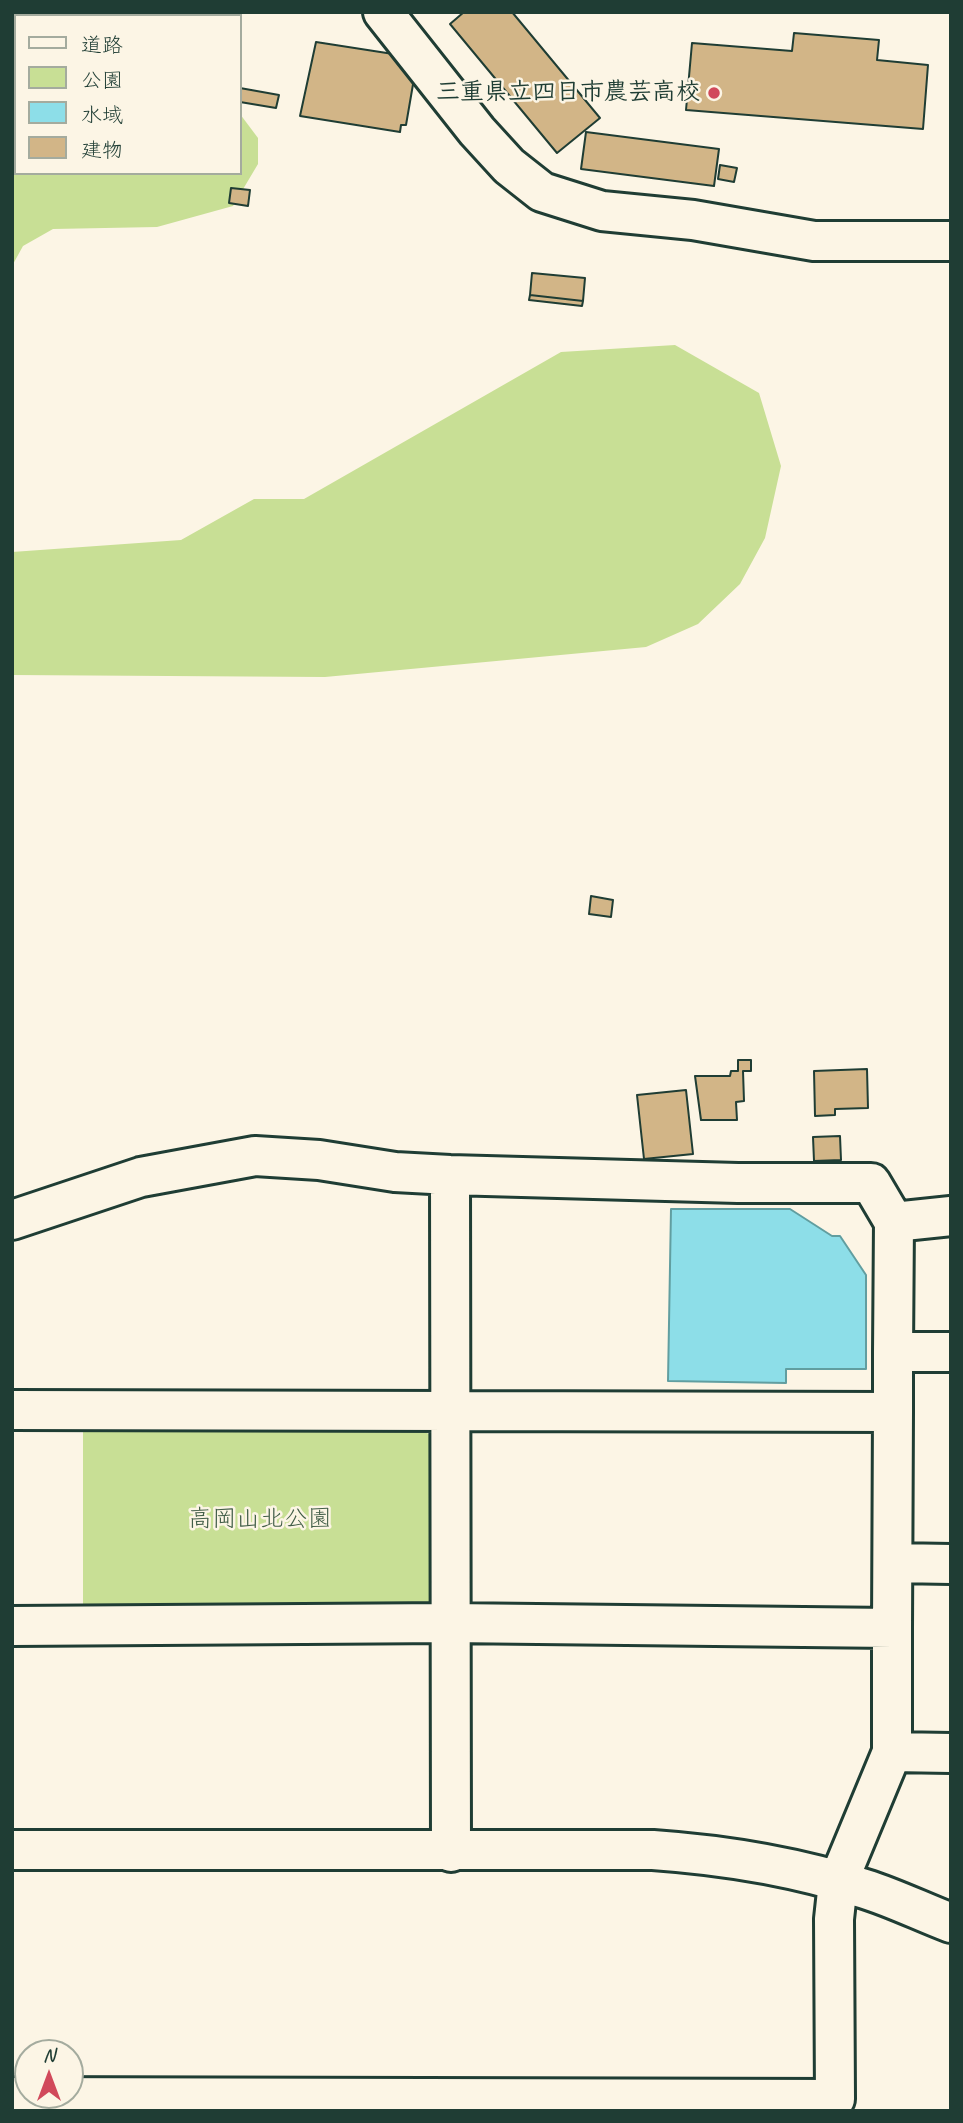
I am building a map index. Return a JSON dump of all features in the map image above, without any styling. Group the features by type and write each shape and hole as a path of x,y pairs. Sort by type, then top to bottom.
{"street":[{"path":"383,12 477,131 509,166 542,192 602,211 693,220 814,241 951,241"},
{"path":"12,1220 141,1177 255,1156 319,1160 395,1172 450,1175 738,1183 871,1183 894,1222 892,1752 838,1882 834,1919 835,2099 84,2102"},
{"path":"450,1175 451,1852"},
{"path":"894,1222 951,1216"},
{"path":"893,1352 951,1352"},
{"path":"12,1410 893,1412"},
{"path":"894,1563 951,1563"},
{"path":"12,1626 449,1623 892,1628"},
{"path":"892,1752 951,1753"},
{"path":"12,1850 653,1850 702,1854 798,1871 866,1889 951,1923"}],"green space":[{"path":"12,75 14,175 242,175 242,117 258,138 258,164 233,206 157,227 53,229 23,246 12,266"},
{"path":"675,345 759,393 781,466 765,538 740,584 698,624 646,647 325,677 12,675 12,552 181,540 254,499 304,499 561,352"},
{"name":"高岡山北公園","path":"83,1428 422,1430 437,1439 435,1601 426,1610 83,1610"}],"water":[{"path":"671,1209 790,1209 832,1236 840,1236 866,1275 866,1369 786,1369 786,1383 668,1381"}],"building":[{"path":"464,12 512,12 600,118 557,153 450,24"},
{"path":"794,33 879,40 877,60 928,65 923,129 686,110 692,43 792,51"},
{"path":"316,42 406,56 416,67 406,125 401,125 400,132 300,116"},
{"path":"242,88 279,95 276,108 242,102"},
{"path":"586,132 719,149 714,186 581,169"},
{"path":"720,165 737,168 734,182 718,179"},
{"path":"231,188 250,190 248,206 229,203"},
{"path":"532,273 585,278 583,301 530,295"},
{"path":"530,295 583,301 582,306 529,300"},
{"path":"591,896 613,900 611,917 589,914"},
{"path":"738,1060 751,1060 751,1071 743,1071 744,1101 736,1102 737,1120 701,1120 695,1076 730,1076 731,1071 738,1071"},
{"path":"867,1069 868,1108 835,1109 835,1115 815,1116 814,1071"},
{"path":"686,1090 693,1154 644,1159 637,1095"},
{"path":"840,1136 841,1160 814,1161 813,1137"}],"place":[{"name":"三重県立四日市農芸高校","path":"714,93"}]}
